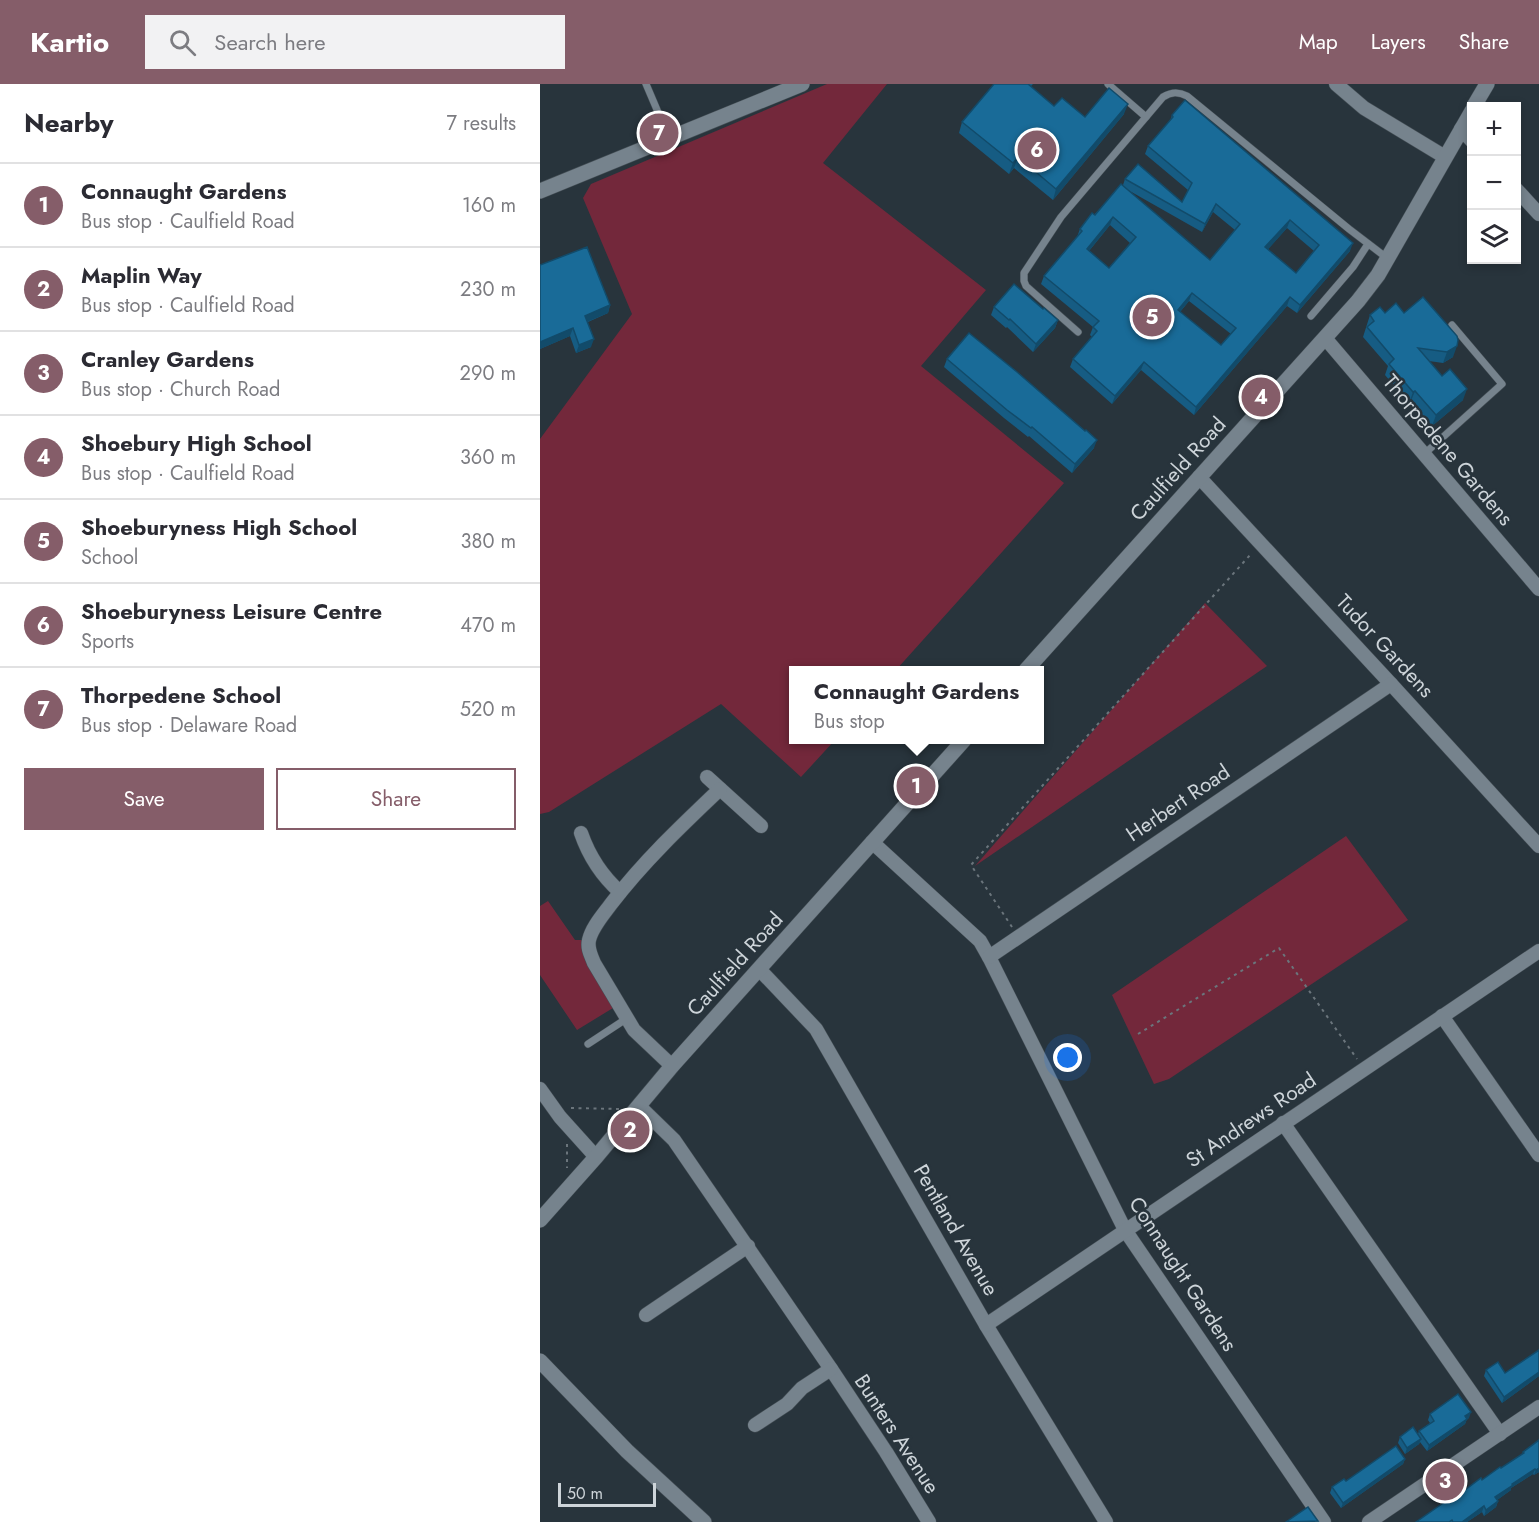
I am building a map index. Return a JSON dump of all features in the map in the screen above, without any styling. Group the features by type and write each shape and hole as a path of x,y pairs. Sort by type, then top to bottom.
{"street":[{"path":"540,191 802,84"},
{"path":"1336,84 1364,108 1445,157"},
{"path":"1476,102 1487,84"},
{"name":"Caulfield Road","path":"1030,666 1358,301 1378,275 1445,157 1466,135"},
{"path":"1521,194 1539,214"},
{"name":"Thorpedene Gardens","path":"1325,338 1539,589"},
{"name":"Tudor Gardens","path":"1199,477 1539,846"},
{"name":"Herbert Road","path":"989,957 1391,684"},
{"name":"Caulfield Road","path":"540,1220 672,1066 960,744"},
{"path":"707,777 761,826"},
{"path":"672,1066 634,1030 626,1019 589,951 589,941 602,917 620,892 688,819 720,789"},
{"path":"581,833 583,852 609,883 620,892"},
{"name":"Connaught Gardens","path":"872,842 980,941 1125,1230 1324,1522"},
{"name":"St Andrews Road","path":"987,1325 1539,951"},
{"name":"Pentland Avenue","path":"759,969 816,1029 987,1325 1106,1522"},
{"path":"1442,1016 1539,1155"},
{"path":"540,1089 560,1117 596,1157"},
{"name":"Bunters Avenue","path":"636,1109 674,1140 886,1452 929,1522"},
{"path":"1283,1123 1500,1434"},
{"path":"646,1315 748,1246"},
{"path":"540,1361 627,1450 704,1522"},
{"name":"Bunters Avenue","path":"755,1425 787,1404 802,1388 831,1370"},
{"path":"1369,1522 1539,1407"}],"lane":[{"path":"646,84 669,138"},
{"path":"1108,84 1146,117"},
{"path":"1078,332 1026,286 1024,273 1061,217 1163,97 1168,94 1180,93 1186,96 1387,258"},
{"path":"1311,316 1353,267 1368,244"},
{"path":"1423,455 1502,384 1452,325"},
{"path":"588,1044 626,1019"}],"path":[{"path":"1018,937 971,865 1261,543"},
{"path":"1138,1034 1279,948 1364,1069"},
{"path":"560,1117 570,1108 636,1109"},
{"path":"573,1132 566,1138 567,1173 574,1181"}],"shaded area":[{"path":"827,84 887,84 823,163 986,290 921,366 1064,483 900,666 789,666 789,744 831,744 801,777 721,704 549,812 540,814 540,439 632,314 583,198 591,184"},
{"path":"1205,603 1267,666 975,866"},
{"path":"1346,836 1408,920 1169,1079 1154,1084 1112,995"},
{"path":"548,901 575,940 584,940 585,958 613,1008 577,1030 540,975 540,906"}],"building":[{"path":"994,84 1028,84 1054,106 1062,98 1085,117 1109,88 1128,104 1056,189 1018,157 1013,163 962,122"},
{"path":"1185,100 1353,243 1300,305 1290,297 1196,407 1144,362 1115,396 1073,359 1097,331 1093,327 1099,321 1044,276 1082,231 1080,229 1092,213 1095,215 1121,184 1210,260 1240,224 1216,204 1205,224 1125,179 1138,164 1182,202 1192,183 1148,146 1173,117 1172,115","holes":["1113,217 1136,237 1109,268 1087,249","1290,220 1319,245 1296,273 1265,247","1192,293 1236,328 1221,345 1178,310"]},
{"path":"587,247 610,305 585,316 594,339 579,345 573,328 540,342 540,265"},
{"path":"1014,284 1058,320 1036,344 994,307"},
{"path":"1423,297 1458,340 1457,346 1447,352 1418,348 1442,376 1450,369 1467,389 1436,415 1389,364 1394,359 1367,327 1374,321 1370,315 1380,307 1385,313 1396,303 1404,313"},
{"path":"969,333 1097,440 1075,464 947,359"},
{"path":"1539,1350 1539,1372 1504,1397 1486,1370 1498,1362 1505,1373"},
{"path":"1458,1394 1471,1412 1465,1416 1467,1419 1429,1445 1419,1431 1434,1421 1430,1414"},
{"path":"1413,1427 1421,1439 1407,1448 1400,1437"},
{"path":"1539,1440 1539,1468 1495,1497 1498,1501 1486,1510 1484,1506 1462,1522 1452,1520 1449,1522 1416,1522 1481,1478 1482,1480 1524,1453"},
{"path":"1396,1446 1405,1459 1343,1503 1332,1487 1344,1479 1346,1481"},
{"path":"1308,1507 1318,1521 1286,1522"}],"place":[{"name":"Thorpedene School","path":"659,133"},
{"name":"Shoeburyness Leisure Centre","path":"1037,150"},
{"name":"Shoeburyness High School","path":"1152,317"},
{"name":"Shoebury High School","path":"1261,397"},
{"name":"Connaught Gardens","path":"916,786"},
{"name":"Maplin Way","path":"630,1130"},
{"name":"Cranley Gardens","path":"1445,1481"}]}
